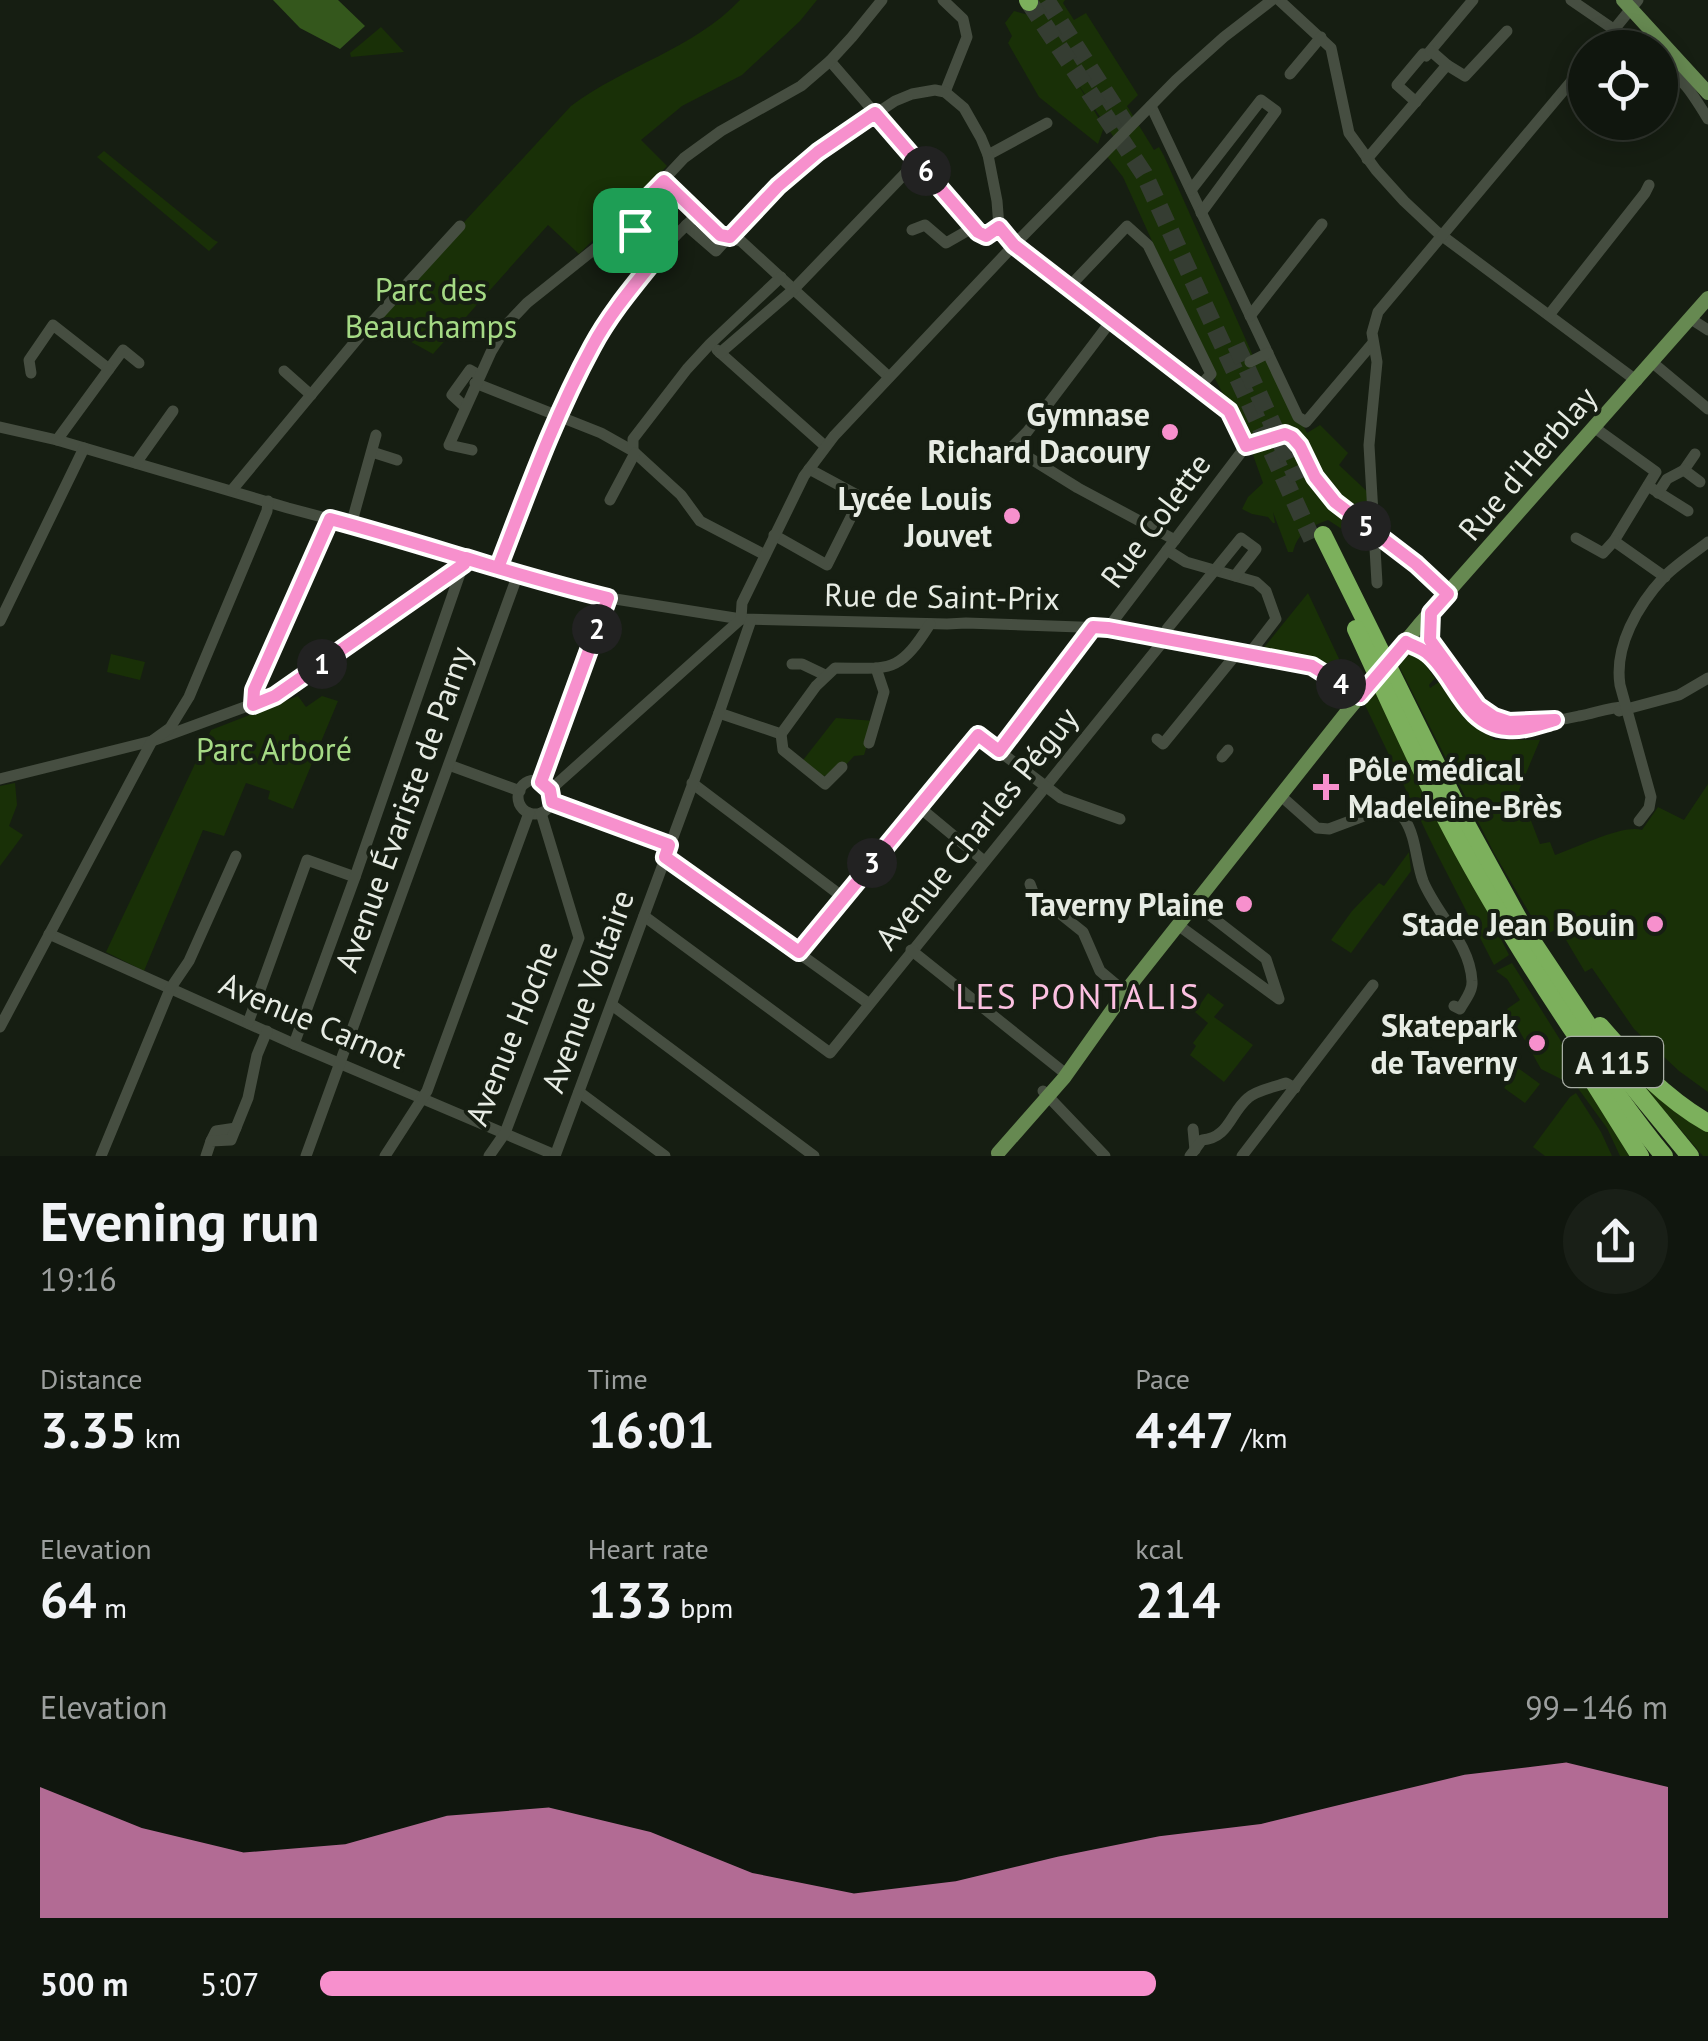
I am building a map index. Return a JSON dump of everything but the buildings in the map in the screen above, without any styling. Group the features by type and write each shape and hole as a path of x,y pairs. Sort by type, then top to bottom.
{"highway":[{"name":"A 115","path":"1664,1156 1523,956 1453,832 1318,537 1484,860 1544,961 1612,1060 1690,1156"},
{"path":"1523,956 1530,978 1640,1156"},
{"path":"1544,961 1658,1086 1708,1123"}],"main road":[{"path":"1614,0 1630,5 1708,93"},
{"name":"Rue d'Herblay","path":"997,1155 1360,695 1708,298"}],"street":[{"path":"472,450 449,445 477,379 508,323 526,302 612,235 684,158 801,86 852,38 882,0"},
{"path":"943,0 963,19 967,36 945,92"},
{"path":"1276,0 1333,52 1349,134 1404,202 1442,236 1637,380"},
{"name":"Avenue Voltaire","path":"555,1156 719,714 746,620 742,602 809,469 1014,245 1151,106 1204,54 1276,0"},
{"path":"1416,102 1397,84 1473,0"},
{"path":"1571,0 1618,30"},
{"path":"1615,28 1630,5"},
{"path":"1431,50 1465,76 1508,30"},
{"path":"1290,74 1321,37"},
{"path":"830,61 974,227 986,236 999,227"},
{"path":"1367,159 1448,65"},
{"path":"1678,76 1693,92 1708,120"},
{"path":"1377,583 1369,445 1377,362 1372,333 1378,312 1568,85"},
{"path":"686,225 716,251 778,186 818,152 875,113 912,94 945,92 964,108 988,155 999,227 1014,245 1229,411 1246,446 1285,434 1292,437 1335,502 1375,538 1416,564 1448,594"},
{"path":"1190,190 1261,100 1276,111 1201,212"},
{"path":"1151,106 1298,417 1306,422 1372,344"},
{"path":"988,155 1047,123"},
{"path":"610,500 634,452 634,439 678,379 793,290 917,161"},
{"path":"664,181 720,235 741,242 781,277 889,378"},
{"path":"1549,315 1648,186"},
{"path":"498,568 558,416 593,344 660,253 698,214"},
{"path":"626,220 660,253"},
{"path":"1250,316 1322,224"},
{"path":"912,230 926,225 946,242 974,227"},
{"path":"232,490 364,331 460,226"},
{"path":"1069,288 1127,226 1148,245 1210,374 1198,387"},
{"path":"715,348 781,277"},
{"path":"1691,319 1708,330"},
{"path":"1111,321 1012,447 1171,545 1186,562 1262,585 1276,619 1163,744 1157,739"},
{"path":"31,373 29,360 53,326 109,369"},
{"path":"715,348 826,446"},
{"path":"56,440 123,350 139,363"},
{"path":"1250,362 1268,352"},
{"path":"1653,362 1708,409"},
{"path":"284,371 311,395"},
{"path":"477,379 634,452 681,495 700,521 764,555"},
{"path":"136,463 173,411"},
{"name":"Rue de Saint-Prix","path":"0,427 232,490 464,561 608,598 746,620 1108,628 1308,665 1360,695"},
{"path":"1595,428 1656,472 1653,490"},
{"path":"351,525 376,435"},
{"name":"Rue Colette","path":"1108,628 1246,446"},
{"path":"0,621 84,448"},
{"path":"372,452 397,460"},
{"path":"1576,538 1606,556 1653,490 1684,470 1695,454"},
{"path":"774,536 827,565 862,497 809,469"},
{"path":"1684,470 1700,482"},
{"path":"1653,490 1688,511"},
{"path":"0,1027 152,741 170,728 189,697 268,501"},
{"path":"253,705 254,690 330,519"},
{"name":"Avenue Charles Péguy","path":"644,916 830,1053 1165,639 1167,629 1241,538 1256,549 1234,576"},
{"path":"1614,541 1664,577"},
{"path":"1639,821 1651,798 1618,667 1624,641 1664,577 1708,542"},
{"path":"0,779 152,741 275,696 464,561"},
{"path":"294,1044 464,561"},
{"name":"Avenue Évariste de Parny","path":"306,1156 518,574"},
{"path":"385,1156 423,1097 535,813 548,791 608,598"},
{"path":"1431,613 1430,640 1466,692 1485,712 1509,722 1555,720 1607,708 1626,708 1686,692 1705,680"},
{"path":"548,791 746,620"},
{"path":"842,767 825,784 783,750 780,734 834,668 898,665 930,624"},
{"path":"999,751 1093,627"},
{"path":"1410,637 1430,655 1478,717 1513,730 1555,720"},
{"path":"1410,637 1430,640"},
{"path":"792,664 802,664 824,676"},
{"path":"869,743 884,700 876,668"},
{"path":"719,714 780,734"},
{"path":"799,952 978,735 1044,787 1085,808 1120,819"},
{"path":"450,765 520,791 526,783 548,791 667,851 868,1003"},
{"path":"692,783 844,898"},
{"name":"Avenue Hoche","path":"489,1156 505,1132 579,938 535,813 519,801 520,791"},
{"path":"1281,796 1318,828 1330,828 1385,808 1404,819 1423,880 1462,944 1470,969 1473,987 1460,1009 1454,1006"},
{"path":"919,806 984,861"},
{"path":"101,1156 170,989 188,961 236,856"},
{"path":"248,1023 307,860 355,877"},
{"path":"1030,884 1033,892 1083,932 1100,972 1124,992"},
{"path":"1178,925 1279,999 1266,959 1194,903"},
{"name":"Avenue Carnot","path":"49,934 555,1156"},
{"path":"912,950 1063,1072"},
{"path":"1242,1156 1373,985"},
{"path":"612,1005 814,1156"},
{"path":"206,1156 211,1141 231,1140 267,1032"},
{"path":"1192,1129 1196,1149 1221,1135 1249,1097 1286,1083 1295,1088"},
{"path":"580,1092 665,1156"},
{"path":"1046,1093 1105,1156"}],"green space":[{"name":"Parc des Beauchamps","path":"740,0 817,0 742,75 682,106 641,140 667,166 579,254 548,225 433,354 373,321 571,106 702,32"},
{"path":"1035,0 1065,0 1063,3 1074,20 1086,13 1138,95 1127,106 1154,150 1159,147 1164,156 1254,358 1267,353 1307,433 1320,425 1348,453 1339,465 1373,497 1375,543 1359,550 1351,535 1328,520 1306,531 1293,552 1288,552 1273,512 1275,523 1242,509 1263,483 1248,441 1212,373 1123,177 1105,154 1117,142 1074,78 1104,127 1098,144 1039,97 1008,43 1012,36 1005,23 1014,11 1032,16 1025,5"},
{"path":"381,27 404,52 351,57 350,53"},
{"path":"104,151 218,242 209,251 97,157"},
{"path":"1308,593 1349,680 1315,660 1262,650"},
{"path":"111,654 145,662 140,680 107,672"},
{"path":"1409,654 1418,655 1435,678 1430,688 1439,682 1465,718 1495,740 1540,740 1519,790 1540,844 1550,842 1555,855 1612,833 1642,830 1658,807 1684,820 1708,784 1708,1092 1634,1029 1592,968 1585,972 1559,928 1543,936 1494,853 1398,664"},
{"path":"1376,691 1509,955 1494,965 1365,705"},
{"name":"Parc Arboré","path":"298,696 306,707 322,696 338,701 293,809 268,799 270,791 246,783 224,836 203,830 144,971 106,952 211,730"},
{"path":"836,718 875,721 864,755 854,756 844,767 822,777 800,764"},
{"path":"15,783 17,805 9,826 23,835 0,866 0,786"},
{"path":"1409,852 1411,871 1351,953 1331,940 1379,883 1384,886"},
{"path":"1512,963 1633,1156 1620,1156 1607,1128 1577,1087 1541,1069 1507,1009 1520,1000 1507,979 1496,971"},
{"path":"1208,993 1224,1005 1214,1017 1253,1045 1224,1082 1190,1055 1196,1046 1193,1043 1208,1023 1195,1012"},
{"path":"1518,1068 1540,1084 1525,1103 1504,1088"},
{"path":"1632,1072 1708,1129 1708,1156 1703,1156"},
{"path":"1576,1093 1612,1156 1545,1156 1533,1147"}],"shaded area":[{"path":"273,0 338,0 365,26 340,49 300,28"}],"tunnel":[{"path":"1046,0 1131,133"},
{"path":"1029,2 1144,174 1312,539"},
{"path":"1236,345 1298,480"}],"place":[{"name":"Gymnase Richard Dacoury","path":"1170,432"},
{"name":"Lycée Louis Jouvet","path":"1012,516"},
{"name":"Pôle médical Madeleine-Brès","path":"1326,787"},
{"name":"Taverny Plaine","path":"1244,904"},
{"name":"Stade Jean Bouin","path":"1655,924"},
{"name":"Skatepark de Taverny","path":"1537,1043"}],"district":[{"name":"LES PONTALIS","path":"1078,996"}],"route":[{"path":"635,230 626,220 664,181 720,235 730,237 778,186 818,152 875,113 978,232 986,236 999,227 1014,245 1229,411 1246,446 1285,434 1292,437 1335,502 1416,564 1448,594 1431,613 1430,640 1478,706 1509,722 1555,720 1513,730 1498,728 1466,705 1430,655 1406,642 1360,696 1312,666 1093,627 999,751 978,735 799,952 665,857 669,845 552,802 548,786 541,782 608,598 524,576 466,558 408,540 330,519 254,690 253,705 275,696 336,654 464,564 466,558 498,568 558,416 593,344 660,253 635,230"}]}
